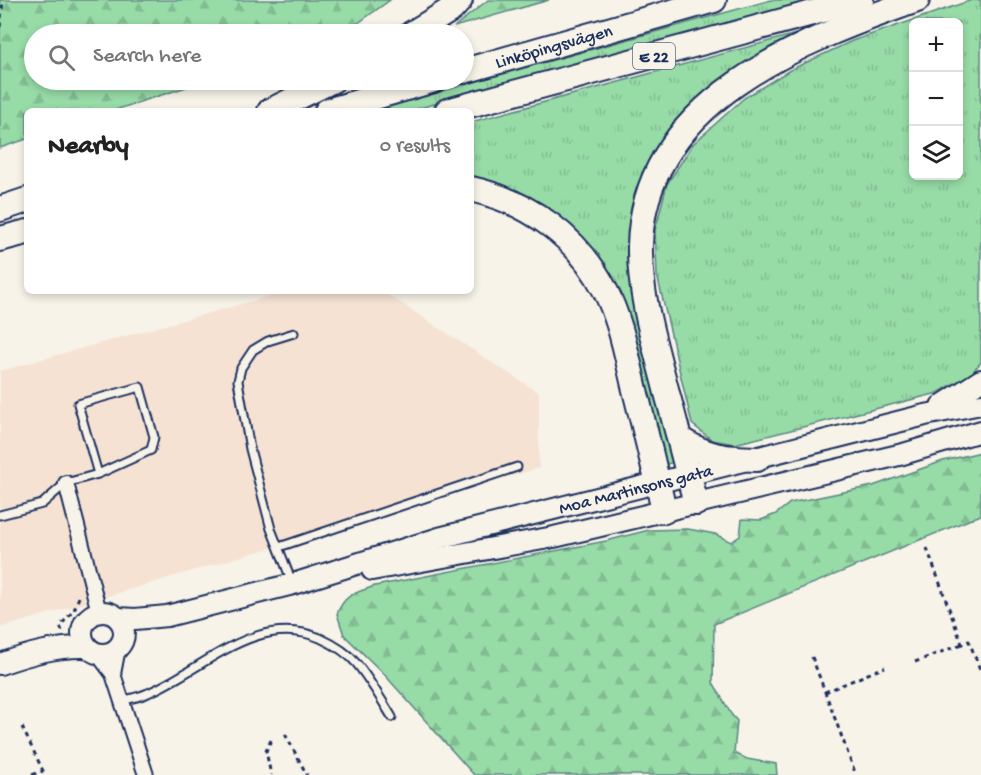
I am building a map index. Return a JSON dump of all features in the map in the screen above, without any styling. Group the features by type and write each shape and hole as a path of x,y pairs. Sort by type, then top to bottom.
{"highway":[{"path":"427,24 452,9 460,0"},
{"name":"Linköpingsvägen","path":"474,68 714,0"},
{"name":"Linköpingsvägen","path":"458,108 861,0"},
{"path":"696,503 655,348 642,283 640,256 642,218 651,185 682,132 707,106 737,83 767,65 849,24 917,0"},
{"path":"276,108 313,90"},
{"path":"337,108 399,90"},
{"path":"474,190 526,208 559,231 583,255 605,290 617,319 664,511"},
{"path":"0,209 24,201"},
{"path":"0,240 24,233"},
{"path":"680,439 707,454 723,458 757,459"}],"street":[{"path":"925,415 981,381"},
{"name":"Moa Martinsons gata","path":"118,618 167,616 293,584 439,538 925,415 981,404"},
{"name":"Moa Martinsons gata","path":"293,584 514,545 903,454 981,431"},
{"path":"66,483 93,591 92,616 81,632 84,643 113,674 146,775"},
{"path":"39,651 92,616 110,612 118,618 124,628 113,674"},
{"name":"Moa Martinsons gata","path":"121,644 167,616"},
{"path":"0,664 39,651 59,648 92,650 108,654 121,644"}],"lane":[{"path":"293,584 271,529 250,449 238,381 241,368 253,350 268,341 294,333"},
{"path":"0,515 42,504 66,483 98,474 150,450 154,437 140,387 78,404 98,474"},
{"path":"279,547 517,466"},
{"path":"122,701 148,693 244,639 264,633 289,630 306,632 333,644 356,662 392,717"}],"path":[{"path":"0,27 3,0"},
{"path":"927,548 962,644"},
{"path":"65,635 60,626 74,610 80,595 93,591"},
{"path":"915,662 969,641 981,672"},
{"path":"812,657 856,775"},
{"path":"825,692 885,667"},
{"path":"22,727 44,773 33,775"},
{"path":"285,734 307,775"},
{"path":"271,740 266,751 271,775"}],"shaded area":[{"path":"277,294 387,294 539,393 539,468 0,628 0,371"}],"green space":[{"path":"0,0 390,0 357,24 24,24 24,90 177,90 121,108 24,108 24,140 0,148"},
{"path":"488,0 549,0 465,24 458,24"},
{"path":"771,0 810,0 420,108 380,108 445,90 474,90 474,82"},
{"path":"972,0 980,0 981,362 972,373 938,393 735,444 712,440 692,424 657,275 655,230 667,184 693,144 744,98 790,70 852,41 909,22 909,180 963,180 963,18 919,18"},
{"path":"807,31 752,60 699,99 665,137 640,186 674,462 667,464 663,461 624,305 544,207 502,184 474,177 474,121"},
{"path":"981,452 981,515 714,624 713,682 737,721 734,753 747,759 776,764 777,775 474,775 383,673 344,635 337,614 348,598 357,592 375,586 606,541 649,530 688,529 715,534 731,542 740,536 742,519 761,520 776,514 790,503 873,486 943,461"}]}
